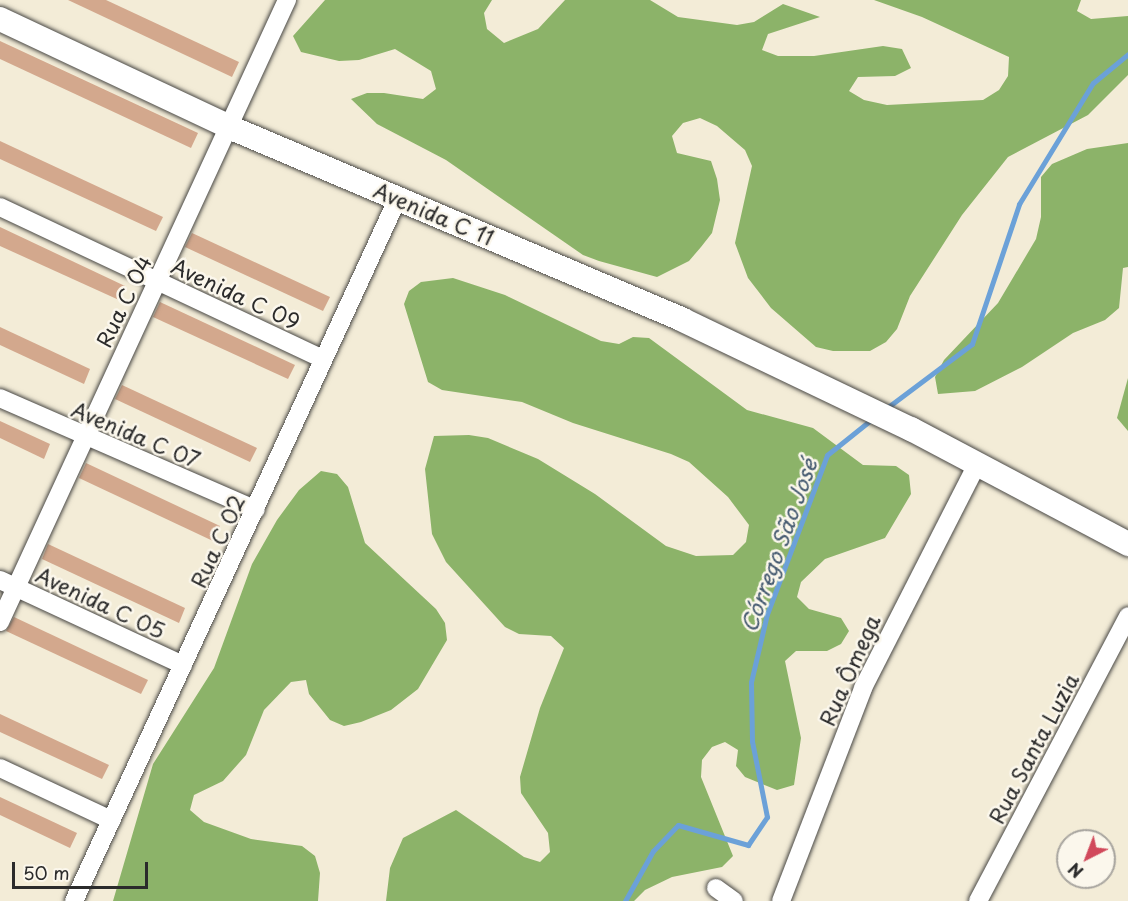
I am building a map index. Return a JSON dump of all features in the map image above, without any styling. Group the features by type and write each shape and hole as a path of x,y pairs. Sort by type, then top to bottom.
{"street":[{"name":"Rua C 04","path":"0,622 8,584 158,281 287,0"},
{"name":"Avenida C 11","path":"0,19 229,127 683,320 911,429 976,466 1128,544"},
{"name":"Rua C 02","path":"74,901 398,198"},
{"name":"Avenida C 09","path":"0,207 323,359"},
{"name":"Avenida C 07","path":"0,398 256,510"},
{"name":"Rua Ômega","path":"781,901 863,688 976,466"},
{"name":"Avenida C 05","path":"8,584 183,665"},
{"name":"Rua Santa Luzia","path":"978,901 1128,616"},
{"path":"0,768 111,820"},
{"path":"716,888 734,901"}],"green space":[{"path":"325,0 492,0 484,13 487,29 504,43 538,29 565,0 650,0 678,17 737,25 754,22 783,4 820,17 768,34 762,50 778,56 814,56 883,46 902,49 911,68 895,76 858,77 849,91 864,100 887,105 983,100 999,90 1008,76 1009,57 922,17 874,0 1081,0 1077,11 1091,19 1128,16 1128,75 1088,115 1008,157 962,215 910,296 897,329 886,342 870,351 833,351 816,347 771,308 748,278 735,243 752,166 745,150 717,126 700,118 683,123 672,136 677,153 711,161 720,200 712,233 689,261 657,277 599,261 583,255 446,160 377,124 351,99 367,93 384,93 423,99 436,89 431,71 395,49 359,60 339,61 301,52 293,36"},
{"path":"1128,143 1128,267 1123,268 1119,308 1105,320 1073,333 1022,367 975,391 938,394 935,377 944,360 998,303 1036,239 1041,217 1041,177 1052,164 1087,149"},
{"path":"453,278 505,295 601,341 619,344 633,337 649,338 747,410 813,428 863,465 896,466 909,475 911,494 885,538 825,559 801,582 797,597 809,609 841,618 849,631 841,644 827,651 796,651 785,661 801,738 794,785 777,790 745,777 736,766 738,750 725,742 712,747 702,760 701,777 733,856 722,867 672,877 645,890 634,901 386,901 390,868 403,838 456,810 524,857 540,862 550,852 548,833 521,793 520,777 540,708 564,648 551,636 519,634 505,627 446,562 432,534 425,469 434,436 469,435 488,438 538,459 595,494 666,546 696,556 733,555 746,542 749,525 728,497 689,462 671,454 573,423 522,402 442,390 428,382 404,304 409,291 421,282"},
{"path":"1128,378 1128,431 1117,418"},
{"path":"321,471 337,474 348,487 365,543 436,609 445,623 447,640 418,689 391,710 361,722 344,726 330,720 309,694 306,680 291,682 264,710 246,755 223,781 194,795 190,810 204,822 251,839 302,846 315,856 320,873 318,901 113,901 153,764 214,668 252,564 277,520 299,490"}],"building":[{"path":"68,0 106,0 239,62 232,77"},
{"path":"0,41 198,133 191,148 0,59"},
{"path":"0,141 163,217 156,231 0,159"},
{"path":"0,227 125,286 119,300 0,246"},
{"path":"192,233 330,297 323,311 185,247"},
{"path":"160,302 295,365 288,379 153,317"},
{"path":"0,327 90,369 84,384 0,345"},
{"path":"122,385 257,448 250,462 115,399"},
{"path":"0,421 50,444 44,459 0,438"},
{"path":"86,463 220,526 213,541 79,478"},
{"path":"48,544 185,608 179,623 42,559"},
{"path":"14,617 148,680 141,694 6,631"},
{"path":"0,714 109,765 102,779 0,732"},
{"path":"0,797 77,833 70,848 0,815"}],"waterway":[{"name":"Córrego São José","path":"884,410 972,344 1019,204 1093,83 1128,54"},
{"name":"Córrego São José","path":"625,901 653,851 678,825 748,845 767,817 752,741 751,682 767,614 827,455 872,419"}]}
